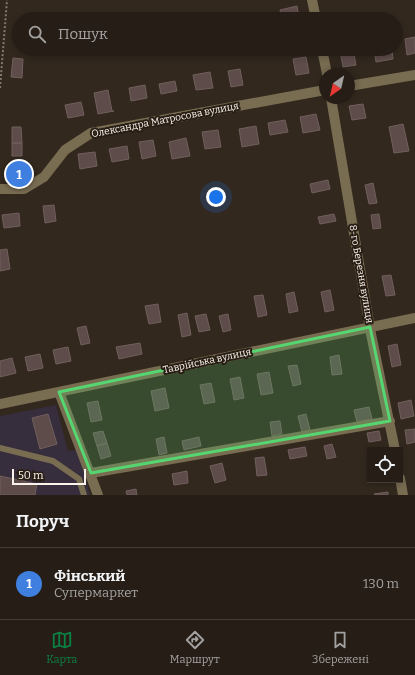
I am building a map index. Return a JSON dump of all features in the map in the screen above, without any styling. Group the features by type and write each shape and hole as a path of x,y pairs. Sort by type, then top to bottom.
{"street":[{"path":"312,0 315,12"},
{"path":"323,56 326,68"},
{"path":"355,85 415,75"},
{"name":"Олександра Матросова вулиця","path":"0,189 24,189 44,176 65,150 91,133 319,91"},
{"name":"8-го Березня вулиця","path":"332,104 370,327 394,447"},
{"name":"Таврійська вулиця","path":"0,404 415,318"},
{"path":"59,392 91,473 98,495"},
{"path":"91,473 390,421"},
{"path":"401,483 403,495"}],"lane":[{"path":"0,448 52,461 79,479 84,495"}],"path":[{"path":"0,88 8,0"}],"highlighted area":[{"path":"370,327 390,421 91,473 59,392"}],"shaded area":[{"path":"56,405 68,451 78,450 90,495 0,495 0,416"}],"building":[{"path":"297,6 298,12 280,12 280,10"},
{"path":"415,37 415,53 407,55 405,39"},
{"path":"341,56 354,56 356,65 343,67"},
{"path":"375,56 393,56 393,59 376,62"},
{"path":"306,57 309,73 296,75 293,59"},
{"path":"13,58 23,59 22,78 11,77"},
{"path":"240,69 243,85 231,87 228,71"},
{"path":"210,72 213,88 196,90 193,75"},
{"path":"175,81 177,91 161,94 159,84"},
{"path":"145,85 147,98 131,101 129,88"},
{"path":"108,90 112,111 114,111 98,114 94,93"},
{"path":"81,102 84,115 68,118 65,105"},
{"path":"363,104 366,118 352,120 349,106"},
{"path":"316,114 320,130 303,133 300,117"},
{"path":"285,120 288,132 270,135 268,123"},
{"path":"403,124 409,151 394,153 389,127"},
{"path":"256,126 259,144 242,147 239,129"},
{"path":"12,127 21,127 22,143 12,143"},
{"path":"218,130 221,147 205,149 202,132"},
{"path":"186,138 190,156 172,159 169,142"},
{"path":"153,140 156,156 142,159 139,142"},
{"path":"12,143 22,143 22,156 12,156"},
{"path":"127,146 129,159 112,162 109,149"},
{"path":"95,152 97,166 80,169 78,154"},
{"path":"12,165 28,166 27,182 10,181"},
{"path":"328,180 330,189 312,193 310,184"},
{"path":"373,183 377,203 369,204 365,185"},
{"path":"54,205 56,221 45,223 43,206"},
{"path":"19,213 20,226 4,228 2,215"},
{"path":"334,214 336,221 320,224 318,217"},
{"path":"379,214 381,228 373,229 371,215"},
{"path":"7,249 10,269 0,271 0,250"},
{"path":"391,275 395,295 386,296 382,276"},
{"path":"330,290 334,310 325,312 321,292"},
{"path":"294,292 298,311 289,313 286,294"},
{"path":"263,295 267,315 258,317 254,296"},
{"path":"158,304 161,322 149,324 145,306"},
{"path":"187,313 191,335 182,337 178,315"},
{"path":"206,314 210,330 199,332 195,316"},
{"path":"228,314 231,330 223,332 219,316"},
{"path":"86,326 90,343 81,345 77,328"},
{"path":"140,343 142,354 119,359 116,347"},
{"path":"397,344 401,365 392,367 388,346"},
{"path":"68,347 71,361 56,364 53,350"},
{"path":"40,354 43,368 28,371 25,357"},
{"path":"339,355 342,374 332,375 330,357"},
{"path":"12,358 16,373 0,377 0,361"},
{"path":"297,365 301,384 293,386 288,366"},
{"path":"269,372 273,393 261,395 257,374"},
{"path":"240,377 244,398 234,400 230,379"},
{"path":"211,383 215,402 204,404 200,385"},
{"path":"165,388 169,408 155,411 151,391"},
{"path":"411,400 414,416 401,419 398,403"},
{"path":"98,401 102,420 91,422 87,403"},
{"path":"369,407 372,419 357,422 354,410"},
{"path":"48,414 57,444 40,449 32,418"},
{"path":"306,414 310,430 302,432 298,416"},
{"path":"280,421 282,434 272,436 270,422"},
{"path":"415,429 415,442 407,444 405,430"},
{"path":"103,431 107,443 97,446 93,433"},
{"path":"379,431 381,440 369,442 367,433"},
{"path":"164,437 167,453 159,455 156,439"},
{"path":"199,437 201,446 184,450 182,441"},
{"path":"107,443 111,456 101,459 97,446"},
{"path":"332,444 336,457 327,459 324,446"},
{"path":"305,447 307,456 290,459 288,450"},
{"path":"264,457 267,475 257,476 255,458"},
{"path":"222,463 226,480 215,483 210,466"},
{"path":"187,471 188,483 174,485 172,474"},
{"path":"0,476 37,484 35,495 0,495"},
{"path":"136,489 137,495 127,495 126,491"},
{"path":"388,492 388,495 374,494"}],"place":[{"name":"Фінський","path":"19,174"}]}
